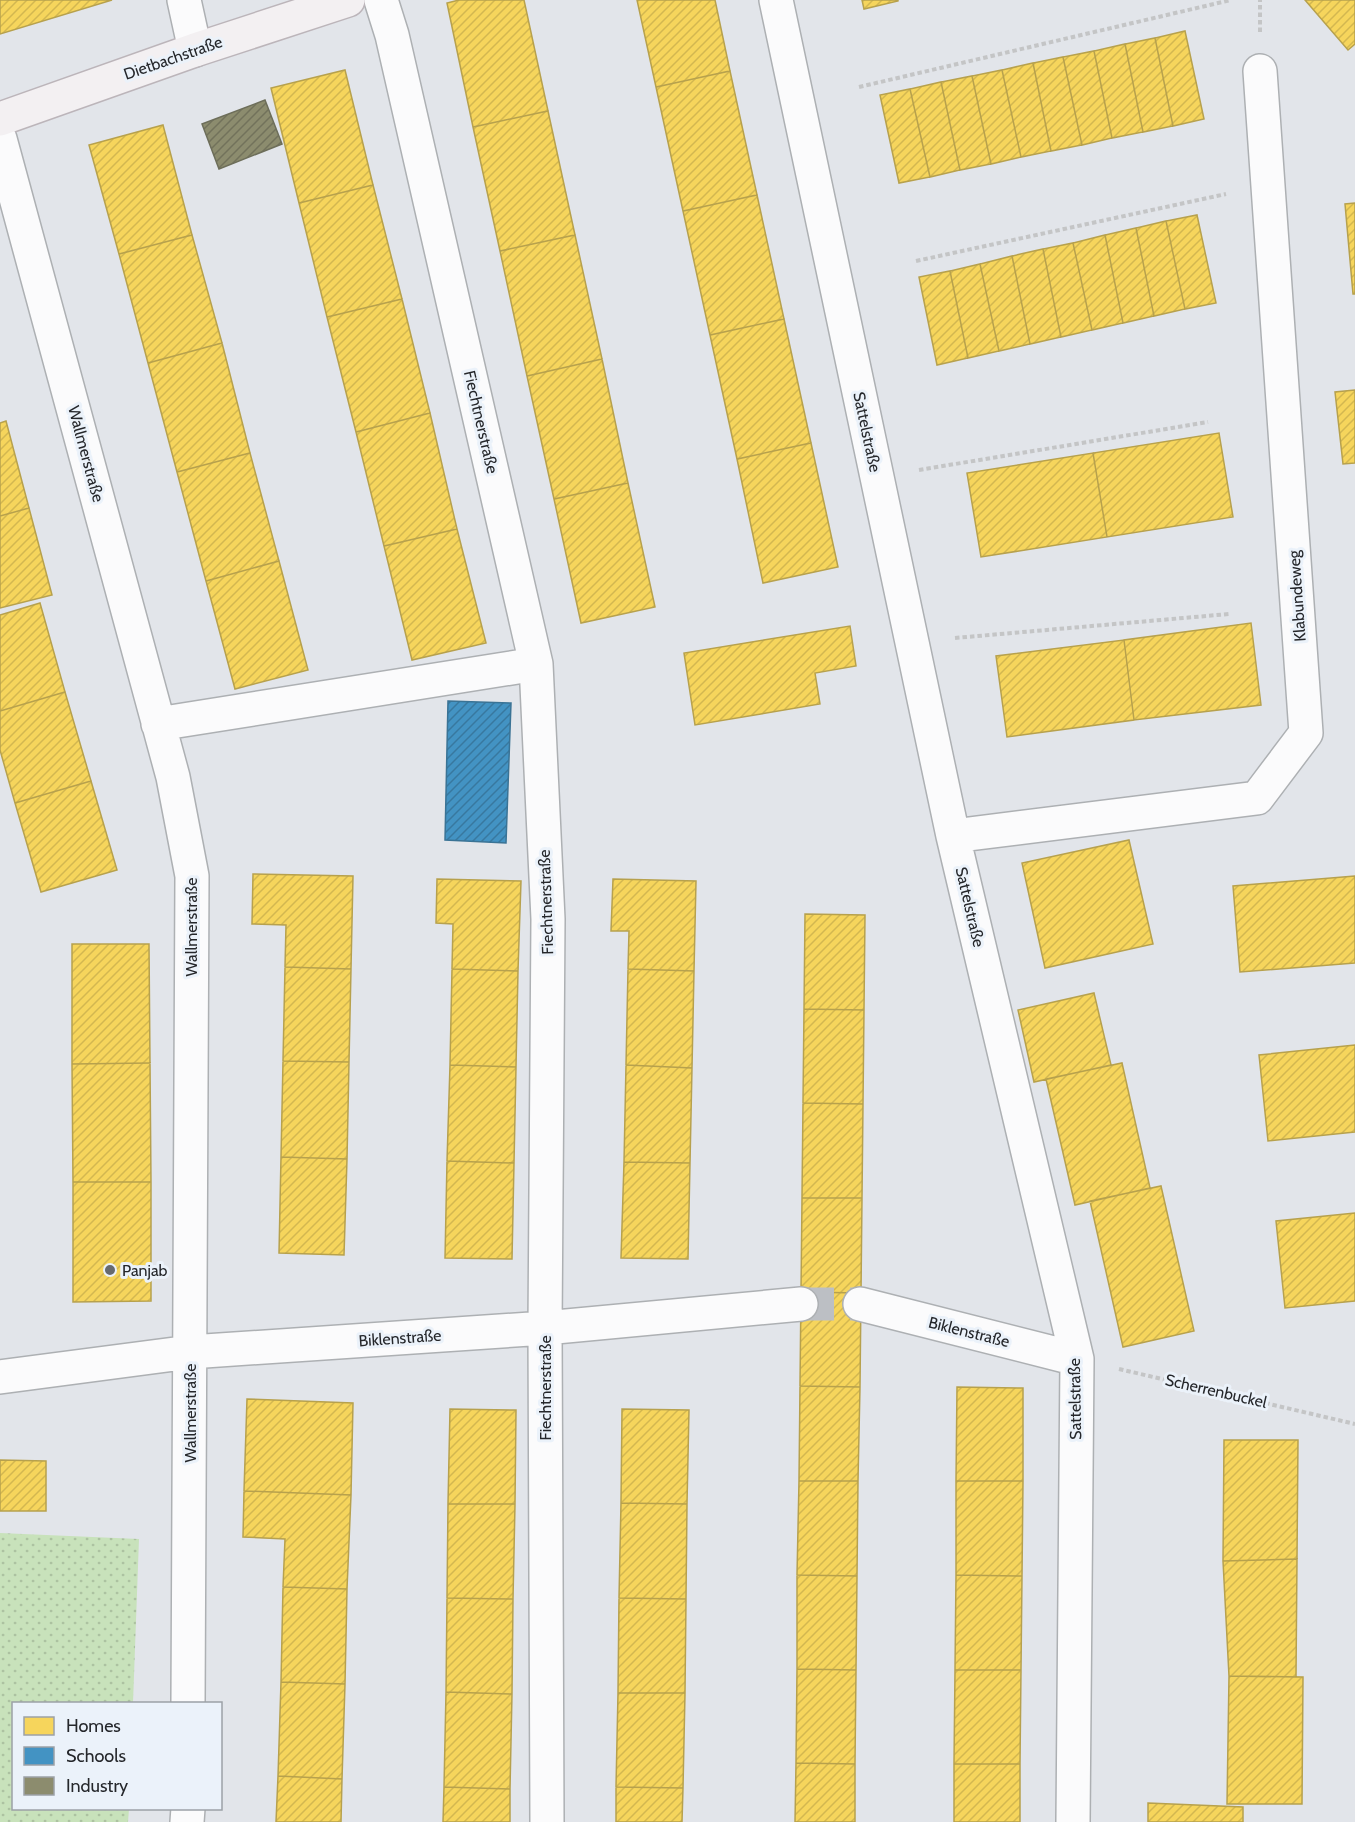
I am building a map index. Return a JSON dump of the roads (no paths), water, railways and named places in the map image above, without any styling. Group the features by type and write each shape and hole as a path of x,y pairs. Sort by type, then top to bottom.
{"main road":[{"name":"Dietbachstraße","path":"0,119 195,50 348,0"}],"street":[{"path":"184,0 195,50"},
{"name":"Fiechtnerstraße","path":"381,0 392,35 537,664 548,919 545,1328 547,1822"},
{"name":"Sattelstraße","path":"776,0 953,836 1077,1359 1073,1822"},
{"name":"Klabundeweg","path":"953,836 1257,798 1306,733 1260,71"},
{"name":"Wallmerstraße","path":"0,139 172,777 192,876 188,1702"},
{"path":"158,724 537,664"},
{"name":"Biklenstraße","path":"0,1377 190,1352 545,1328 801,1304"},
{"name":"Biklenstraße","path":"860,1304 1077,1359"}],"tunnel":[{"path":"801,1304 860,1304"}],"place":[{"name":"Panjab","path":"110,1270"}]}
